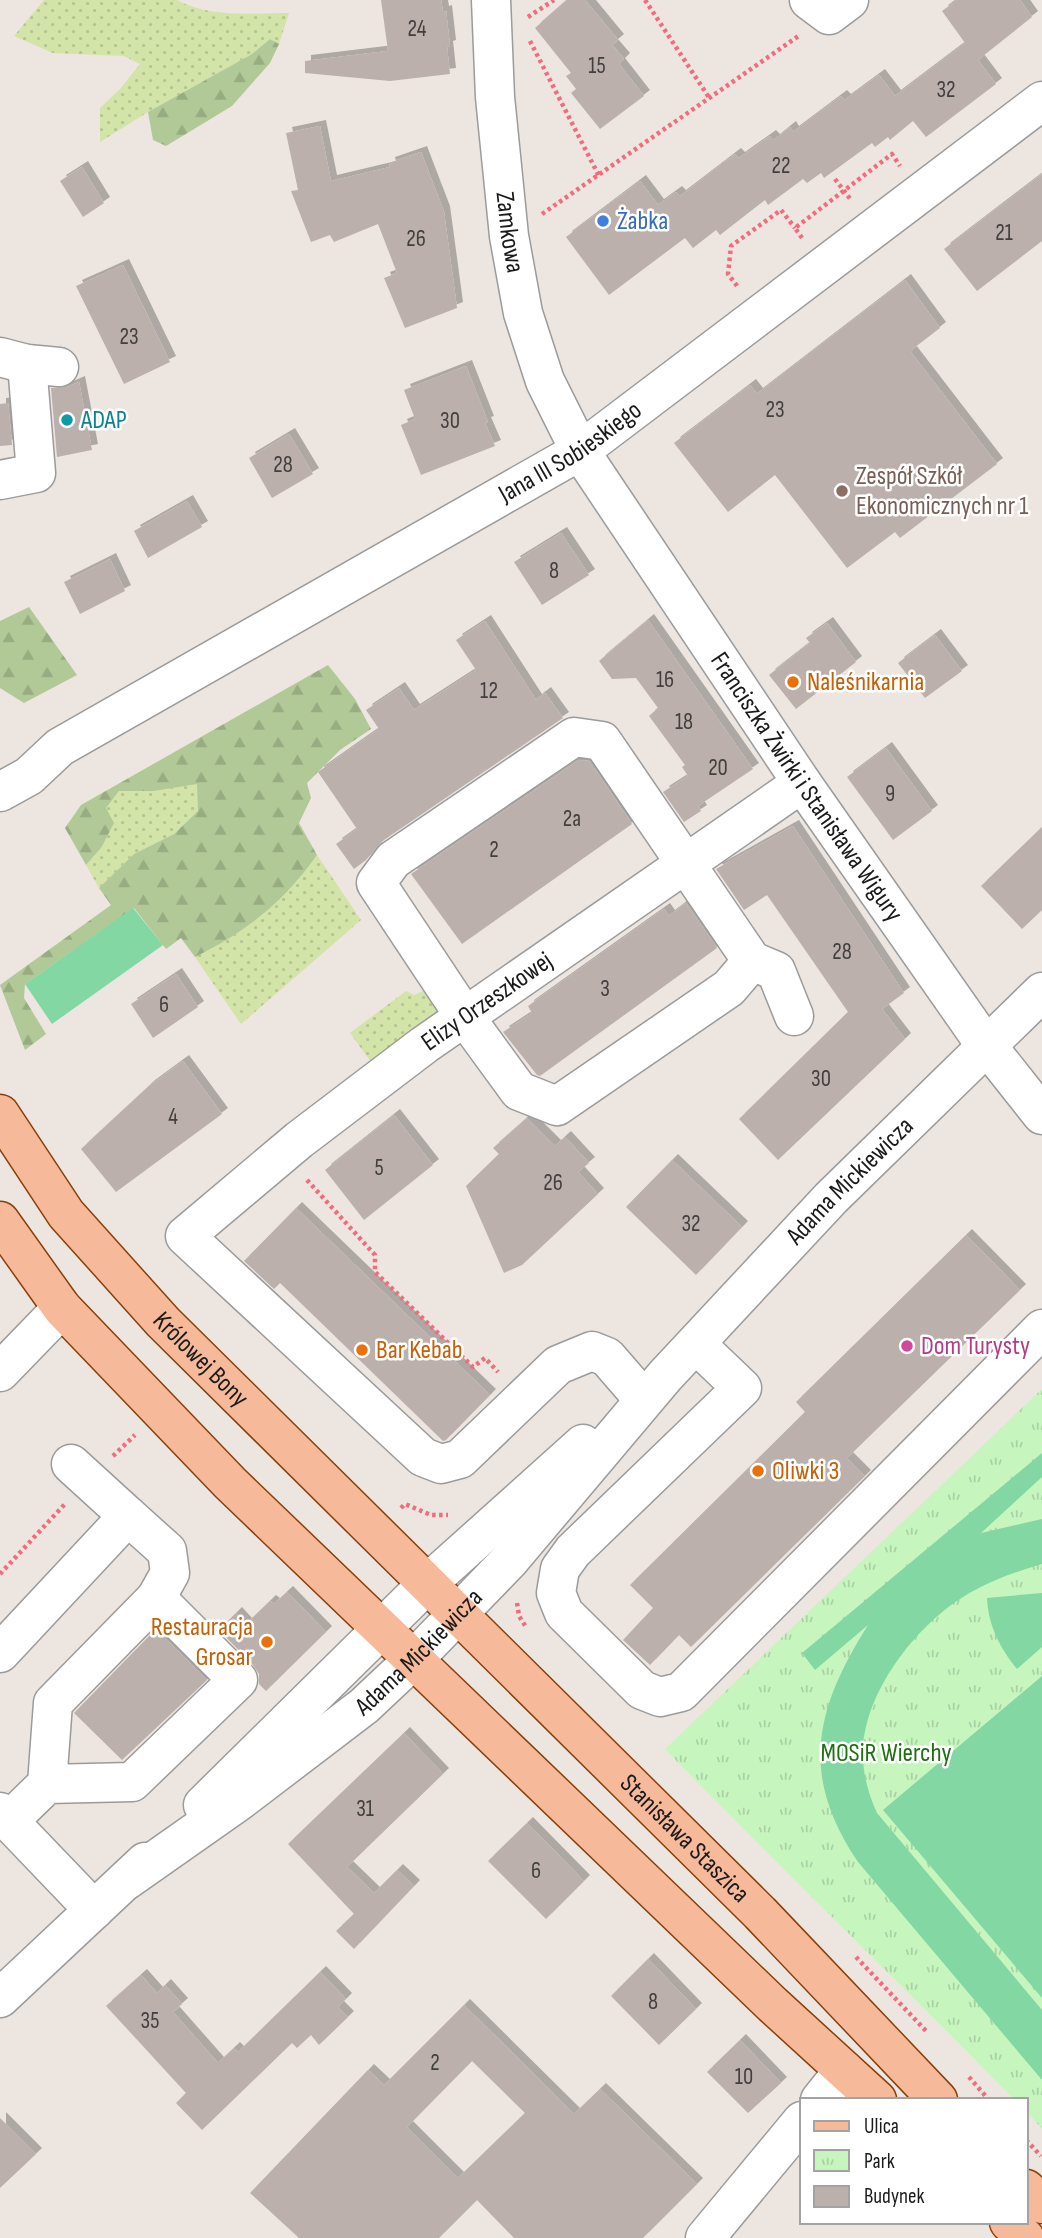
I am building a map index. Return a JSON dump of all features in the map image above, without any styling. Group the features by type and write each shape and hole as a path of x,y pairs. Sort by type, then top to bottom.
{"main road":[{"name":"Królowej Bony","path":"0,1114 66,1213 163,1322 428,1583"},
{"path":"0,1222 62,1308 230,1483 383,1627 773,2005 875,2098"},
{"name":"Stanisława Staszica","path":"428,1583 760,1913 936,2098"},
{"path":"1028,2191 1042,2204"},
{"path":"1011,2224 1025,2238"}],"street":[{"name":"Zamkowa","path":"491,0 495,97 509,236 523,313 545,381 580,451"},
{"path":"805,18 829,15 849,0"},
{"name":"Jana III Sobieskiego","path":"0,792 29,776 60,747 580,451 1042,101"},
{"path":"0,480 36,473 29,362"},
{"name":"Franciszka Żwirki i Stanisława Wigury","path":"580,451 802,783 986,1045 1042,1115"},
{"path":"752,961 729,988 557,1105 519,1091 465,1017 376,883 393,860 574,737 602,741 752,961 776,971 794,1016"},
{"name":"Jana III Sobieskiego","path":"0,765 36,752 60,747"},
{"name":"Elizy Orzeszkowej","path":"523,1398 460,1459 441,1464 423,1457 185,1236 283,1153 403,1061 802,783"},
{"name":"Adama Mickiewicza","path":"0,1998 127,1880 332,1674 482,1532 696,1344 831,1198 1042,992"},
{"path":"0,1372 62,1308"},
{"path":"696,1344 742,1388 573,1551 560,1569 556,1593 564,1613 642,1690 660,1697 681,1692 1042,1329"},
{"path":"523,1398 558,1366 592,1351 607,1357 652,1385"},
{"name":"Adama Mickiewicza","path":"127,1880 238,1802 353,1714 414,1659 509,1560 652,1385"},
{"path":"47,1784 53,1703 156,1598 170,1573 167,1551 80,1472"},
{"path":"0,1653 128,1516"},
{"path":"94,1910 5,1816 47,1784 132,1782 238,1680 156,1598"},
{"path":"822,2098 844,2070"},
{"path":"705,2238 800,2123"}],"path":[{"path":"521,23 554,0"},
{"path":"647,1 709,99"},
{"path":"534,219 709,99 805,18"},
{"path":"527,34 599,176"},
{"path":"795,228 892,155 907,175"},
{"path":"835,179 852,201"},
{"path":"740,291 727,274 731,246 780,210 804,240"},
{"path":"283,1153 375,1255 375,1272 473,1367 485,1358 523,1398"},
{"path":"0,1574 80,1472"},
{"path":"398,1511 405,1504 431,1515 454,1515"},
{"path":"1028,2142 1042,2157"}],"green space":[{"path":"44,0 177,0 203,10 217,12 289,13 279,44 270,39 252,54 100,142 100,108 140,64 124,56 53,53 14,36"},
{"path":"270,39 279,44 270,63 232,106 166,146 153,140 148,112 252,54"},
{"path":"29,607 77,675 24,703 0,688 0,621"},
{"path":"328,665 355,699 371,729 340,750 307,783 311,798 299,823 317,855 304,872 263,914 231,937 195,957 181,938 166,949 134,908 25,984 24,998 46,1034 25,1050 0,985 111,905 99,888 134,854 174,834 198,811 197,784 154,791 119,791 106,808 114,823 101,848 86,865 65,828 81,805"},
{"path":"197,783 199,811 174,834 134,854 99,888 86,865 101,848 106,808 119,791 154,791"},
{"path":"317,855 361,920 241,1024 195,957 231,937 263,914 291,888"},
{"path":"133,908 163,945 52,1024 25,984"},
{"path":"432,987 440,1006 435,1019 371,1062 350,1033 406,991 414,995"},
{"name":"MOSiR Wierchy","path":"1042,1389 1042,2128 1028,2114 1028,2098 1013,2098 665,1749"},
{"path":"1042,1453 1042,1477 981,1533 1042,1519 1042,1564 1001,1578 963,1597 927,1625 896,1663 883,1684 866,1728 863,1758 866,1782 877,1813 1042,2010 1042,2080 858,1862 839,1830 827,1800 821,1771 821,1742 826,1714 836,1685 868,1625 815,1670 802,1653"},
{"path":"1042,1593 1042,1647 1017,1669 996,1636 987,1598"},
{"path":"1042,1676 1042,1998 883,1810"}],"building":[{"path":"381,0 441,0 443,12 446,11 450,74 390,81 305,73 305,61 388,51"},
{"path":"567,0 585,0 618,40 612,45 624,59 619,64 644,96 600,129 571,93 576,89 566,76 571,73 535,28"},
{"path":"957,0 1020,0 1032,17 978,60 996,84 926,137 913,121 890,140 888,137 875,147 872,143 824,178 821,173 807,183 803,179 768,205 765,200 720,235 716,230 693,248 685,238 609,295 566,237 640,181 658,205 676,192 680,196 735,154 739,158 770,136 774,140 790,127 793,132 841,96 845,100 879,75 895,96 965,43 942,11"},
{"path":"320,126 331,181 390,167 389,163 421,152 444,212 457,308 405,328 384,278 397,273 378,224 334,242 330,235 311,242 291,191 298,190 286,133"},
{"path":"82,167 104,203 83,217 60,181"},
{"path":"1042,174 1042,241 977,291 944,249"},
{"path":"123,265 170,362 124,384 76,286"},
{"path":"905,280 940,328 910,351 997,464 900,538 895,532 847,568 775,475 728,512 674,443 750,385 757,394"},
{"path":"466,366 495,446 421,475 401,425 415,419 404,390"},
{"name":"ADAP","path":"79,382 92,450 57,457 51,388 67,387"},
{"path":"8,403 12,445 0,446 0,404"},
{"path":"289,434 313,474 272,498 249,458"},
{"path":"187,501 202,527 148,558 134,531"},
{"path":"561,533 589,575 542,605 514,562"},
{"path":"110,559 125,591 80,614 64,582"},
{"path":"648,620 753,769 698,806 701,811 684,822 663,792 688,776 682,767 685,765 649,716 658,708 636,678 612,679 599,661"},
{"path":"485,621 536,700 545,693 563,718 381,842 366,860 354,869 336,844 357,829 318,772 379,729 366,710 399,688 414,710 476,670 456,640"},
{"path":"827,623 856,662 796,709 769,675 810,643 806,638"},
{"path":"935,635 962,671 925,698 898,663"},
{"path":"886,748 932,811 893,840 847,777"},
{"path":"579,760 589,761 632,824 462,944 411,874"},
{"path":"793,826 904,993 882,1009 905,1039 778,1160 739,1119 848,1012 767,895 744,910 716,869"},
{"path":"1042,827 1042,910 1022,929 981,886"},
{"path":"686,903 717,948 540,1076 537,1075 503,1032 532,1013 528,1006 664,909 669,916"},
{"path":"176,974 198,1007 153,1038 131,1004"},
{"path":"183,1061 222,1114 116,1192 81,1149 149,1086"},
{"path":"394,1115 433,1165 364,1220 325,1170"},
{"path":"527,1118 555,1146 565,1137 589,1163 578,1172 598,1194 522,1265 504,1273 466,1186 499,1154 493,1148"},
{"path":"672,1160 742,1227 696,1275 626,1207"},
{"path":"296,1208 490,1395 446,1440 443,1441 280,1283 274,1289 244,1261"},
{"path":"966,1235 1020,1290 847,1458 865,1476 691,1647 679,1635 650,1665 623,1640 653,1608 630,1585 805,1412 796,1402"},
{"name":"Restauracja Grosar","path":"287,1592 326,1632 266,1691 259,1684 259,1674 253,1665 219,1630 236,1613 246,1624 270,1601 274,1604"},
{"path":"156,1629 207,1680 122,1760 74,1713"},
{"path":"404,1733 443,1774 347,1867 374,1893 397,1870 414,1886 354,1949 336,1931 354,1914 288,1844"},
{"path":"527,1823 584,1881 546,1919 488,1861"},
{"path":"648,1959 696,2009 659,2045 611,1996"},
{"path":"320,1972 346,1999 338,2007 348,2017 319,2045 311,2035 297,2048 292,2043 202,2130 176,2103 186,2093 106,2006 141,1975 157,1993 165,1985 182,2004 173,2012 218,2063 234,2048 238,2052"},
{"path":"464,2005 574,2114 600,2089 697,2184 643,2238 514,2238 477,2200 439,2238 299,2238 250,2193 368,2070 384,2085","holes":["472,2061 525,2113 458,2178 407,2127"]},
{"path":"740,2040 781,2083 748,2113 707,2072"},
{"path":"0,2118 36,2154 0,2188"}],"place":[{"name":"Żabka","path":"603,221"},
{"name":"ADAP","path":"67,420"},
{"name":"Zespół Szkół Ekonomicznych nr 1","path":"842,491"},
{"name":"Naleśnikarnia","path":"793,682"},
{"name":"Dom Turysty","path":"907,1346"},
{"name":"Bar Kebab","path":"362,1350"},
{"name":"Oliwki 3","path":"758,1471"},
{"name":"Restauracja Grosar","path":"267,1642"}]}
